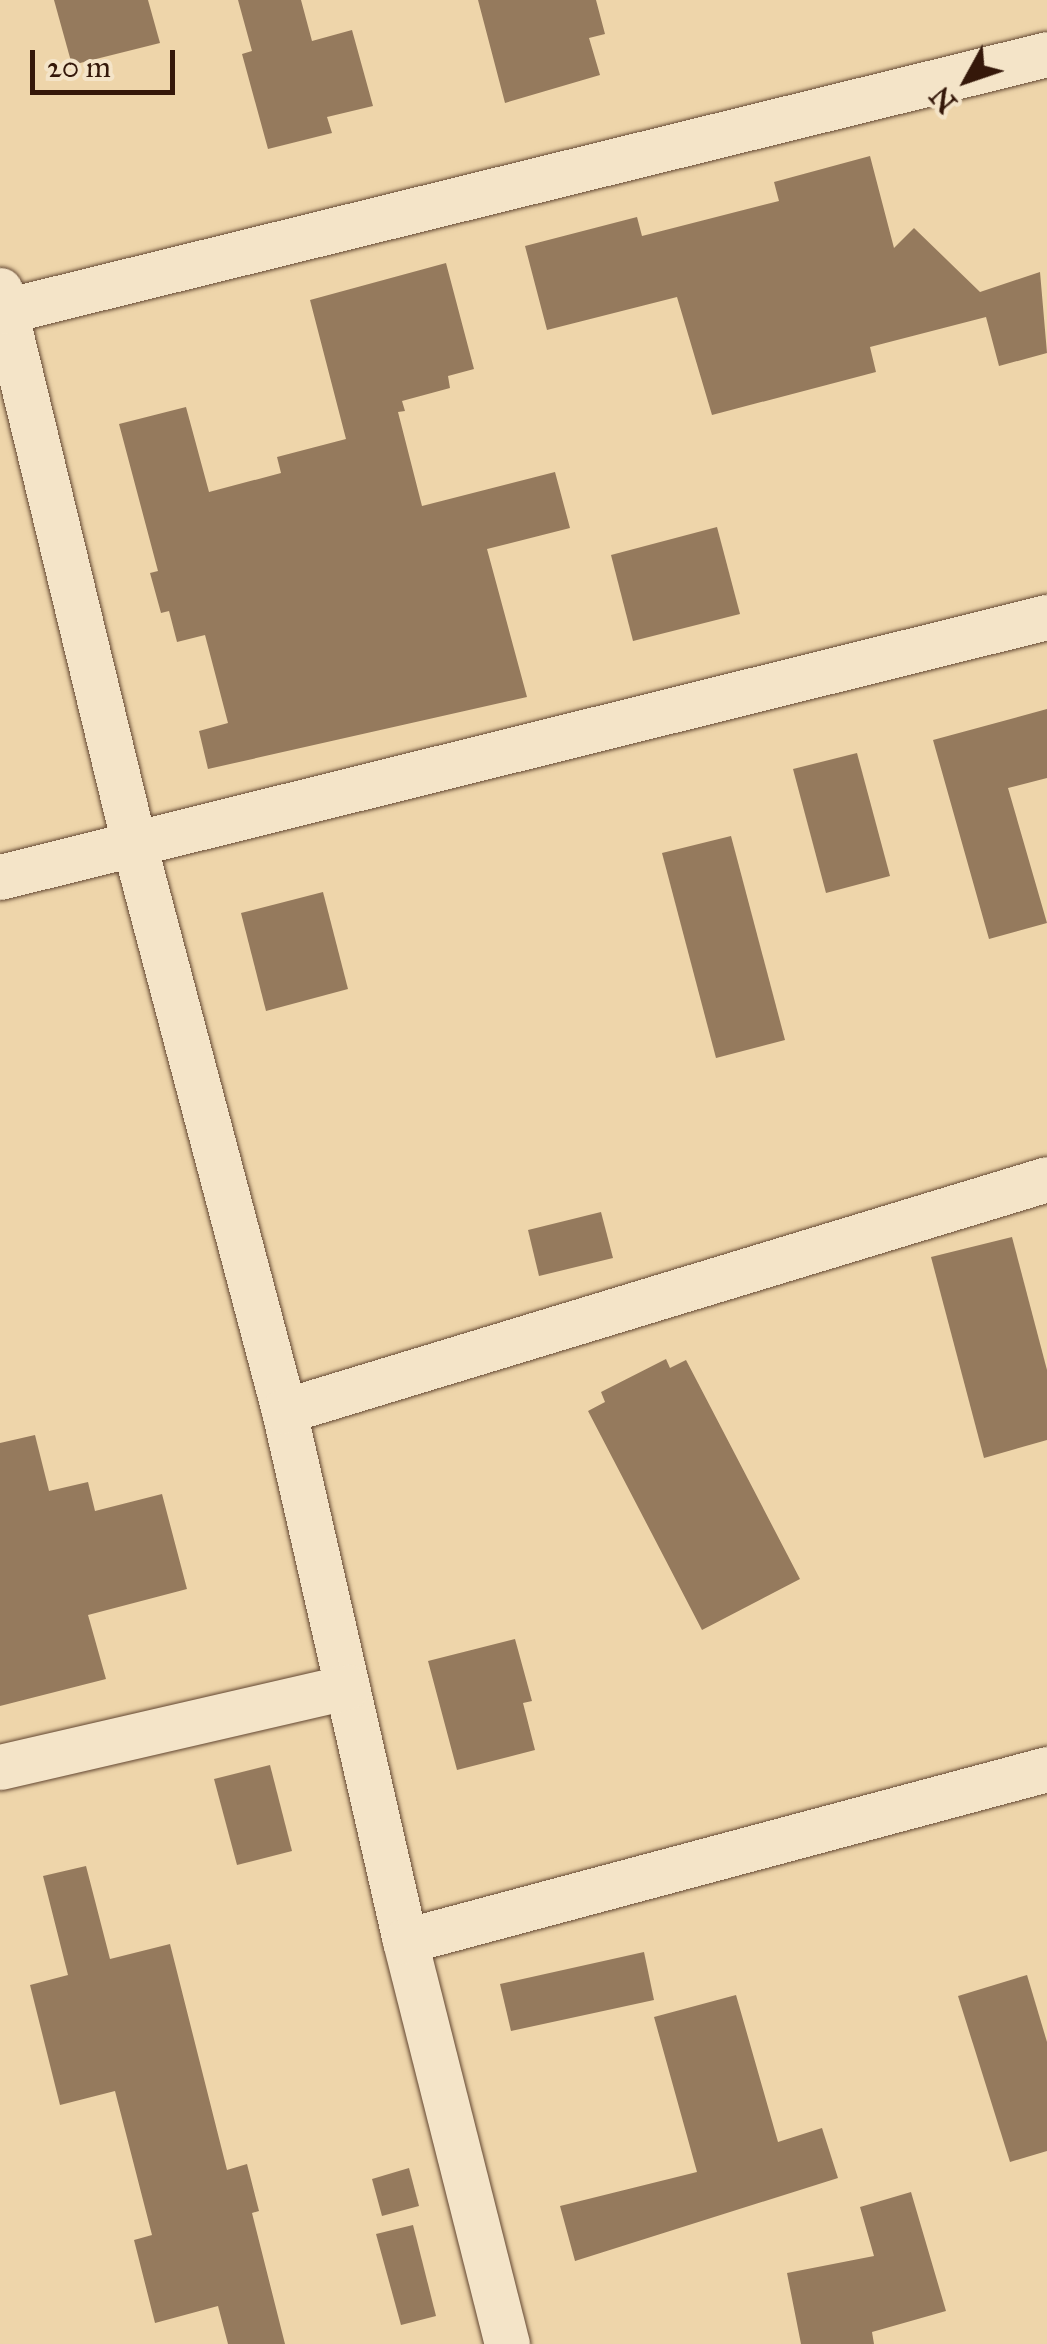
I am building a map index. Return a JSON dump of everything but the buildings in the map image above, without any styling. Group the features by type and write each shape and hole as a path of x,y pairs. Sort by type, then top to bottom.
{"street":[{"path":"508,2344 405,1941 284,1411 134,844 3,301 1047,54"},
{"path":"0,878 1047,617"},
{"path":"284,1411 1047,1179"},
{"path":"0,1767 347,1687"},
{"path":"405,1941 1047,1769"}]}
